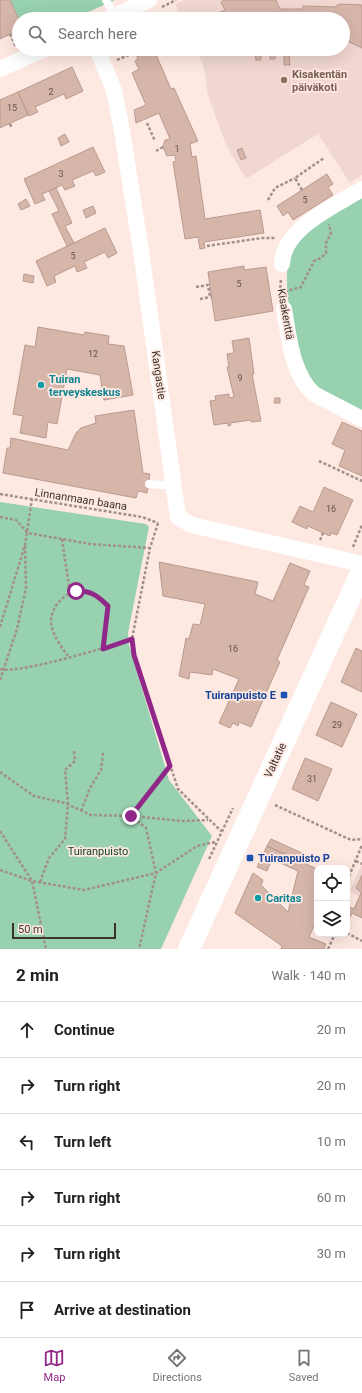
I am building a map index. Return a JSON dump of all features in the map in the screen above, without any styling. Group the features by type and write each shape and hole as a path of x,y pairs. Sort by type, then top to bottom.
{"street":[{"path":"116,12 149,0"},
{"path":"0,69 29,56"},
{"name":"Kangastie","path":"100,56 114,90 121,125 175,486 178,517 192,525 347,559 362,564"},
{"path":"282,264 284,250 291,237 298,230 362,190"},
{"name":"Kisakenttä","path":"284,309 297,364 307,388 320,398 362,419"},
{"name":"Valtatie","path":"189,949 362,571"}],"lane":[{"path":"106,0 109,12"},
{"path":"149,484 175,486"}],"path":[{"path":"10,34 12,39"},
{"path":"115,61 126,56"},
{"path":"147,123 155,141"},
{"path":"10,124 12,128"},
{"path":"156,150 163,148"},
{"path":"268,200 274,188 295,178 324,158"},
{"path":"295,178 302,190"},
{"path":"280,293 302,287 314,261 321,258 326,253 326,243 331,233 330,226 323,214"},
{"path":"208,246 262,238 291,237"},
{"name":"Kisakenttä","path":"282,264 280,293 284,309"},
{"path":"196,287 208,285 211,297 200,299"},
{"path":"319,461 362,481"},
{"name":"Linnanmaan baana","path":"0,494 142,517 158,523 150,548"},
{"path":"0,627 28,533 32,499"},
{"path":"0,517 16,520 28,533 90,544 150,548 132,639 134,655 178,789 221,832"},
{"path":"320,541 323,533"},
{"path":"62,539 70,593"},
{"path":"0,680 1,670 17,629 26,588 25,545"},
{"path":"68,656 53,632 51,621 52,613 58,603 70,593 82,591 91,592 101,598 108,606 103,649"},
{"path":"1,670 22,669 68,656 103,649 132,639"},
{"path":"40,882 49,858 65,839 68,804 65,770 75,761 74,751"},
{"path":"81,811 90,788 101,770 103,753"},
{"path":"131,816 170,766"},
{"path":"0,772 34,796 68,804 91,815 131,816 183,821 209,820"},
{"path":"275,805 351,840 362,839"},
{"path":"131,816 146,828 156,873 139,949"},
{"path":"0,831 32,881 46,949"},
{"path":"0,870 32,881 84,890 156,873 197,846 216,842"},
{"path":"350,874 362,845"},
{"path":"356,861 362,864"},
{"path":"350,935 362,941"},
{"path":"328,949 334,937"}],"shaded area":[{"name":"Kisakentän päiväkoti","path":"184,0 362,0 362,175 350,183 318,134 246,179 226,145 208,95 203,64 199,56 350,56 350,12 179,12 175,4"},
{"path":"362,863 362,918 352,913 350,917 350,907 354,908 359,896 350,891"}],"green space":[{"path":"10,0 115,0 88,12 16,12"},
{"path":"362,197 362,412 318,387 308,372 301,356 290,315 287,274 289,257 295,244 308,231"},
{"name":"Tuiranpuisto","path":"0,502 146,524 149,527 128,633 129,645 169,780 212,836 161,949 0,949"}],"building":[{"path":"0,0 10,0 15,12 12,12 12,33 0,39"},
{"path":"224,0 276,0 280,9 303,9 303,6 337,7 337,5 340,4 362,5 362,48 350,42 350,12 221,12 225,10 221,2"},
{"path":"137,56 157,56 171,89 174,88 198,141 190,144 192,157 196,156 205,219 260,210 264,233 204,242 205,248 200,249 198,237 185,239 173,162 176,161 175,155 167,156 163,147 165,140 170,139 159,113 136,123 134,110 146,105 132,73 139,69 135,61 138,59"},
{"path":"255,56 261,56 261,60 256,60"},
{"path":"270,56 275,56 275,59 270,59"},
{"path":"284,56 289,56 290,65 284,65"},
{"path":"72,67 83,91 66,99 64,94 35,107 38,112 29,116 18,92"},
{"path":"18,92 28,115 0,128 0,100"},
{"path":"65,134 69,142 61,146 58,138"},
{"path":"93,147 105,172 96,176 93,171 72,180 75,186 65,190 62,185 42,194 45,200 35,204 24,179"},
{"path":"242,148 246,158 241,160 237,150"},
{"path":"327,174 333,184 328,187 333,195 293,220 288,212 283,216 277,206"},
{"path":"56,188 72,223 65,226 74,243 67,246 52,214 59,211 49,191"},
{"path":"26,199 30,206 21,210 18,204"},
{"path":"93,206 96,213 86,218 83,210"},
{"path":"105,228 117,253 108,258 105,252 84,262 87,268 77,272 75,266 54,276 56,282 47,286 36,261"},
{"path":"244,266 244,270 266,267 273,311 215,321 208,272"},
{"path":"24,274 34,276 33,283 23,281"},
{"name":"Tuiran terveyskeskus","path":"38,327 84,335 85,332 109,336 108,344 124,346 133,395 104,400 100,375 67,369 57,424 48,422 46,438 20,433 23,416 13,414 25,345 35,347"},
{"path":"249,338 254,374 252,374 261,421 251,422 251,420 230,423 231,425 228,426 228,423 214,425 210,401 216,400 215,396 229,394 229,398 234,397 227,367 229,367 227,354 234,353 232,341"},
{"path":"275,398 280,398 280,403 274,403"},
{"path":"134,410 143,473 150,474 147,493 138,491 136,498 3,473 7,448 10,448 11,438 68,450 76,433 81,428 96,423 95,416"},
{"path":"342,422 362,431 362,476 339,466 345,450 332,444"},
{"path":"324,487 353,500 337,535 331,533 330,536 308,526 307,529 292,522 300,506 313,512"},
{"path":"159,562 258,582 255,594 273,601 290,563 310,571 304,585 309,587 277,660 280,662 251,727 239,722 238,726 233,723 230,728 219,723 239,679 213,669 212,675 190,672 189,679 179,676 186,638 189,639 193,624 200,625 205,604 163,596"},
{"path":"356,648 362,651 362,692 341,682"},
{"path":"331,702 357,714 342,747 316,735"},
{"path":"305,758 332,769 318,801 292,789"},
{"path":"271,839 302,853 298,860 267,846"},
{"name":"Caritas","path":"267,846 314,868 314,926 309,937 326,944 324,949 281,949 282,946 235,913 253,873 263,880 261,885 288,912 298,871 272,859 267,871 257,867"},
{"path":"362,875 362,918 352,913 350,917 350,907 354,909 361,893 356,888"}],"place":[{"name":"Kisakentän päiväkoti","path":"284,80"},
{"name":"Tuiran terveyskeskus","path":"41,385"},
{"name":"Tuiranpuisto E","path":"284,695"},
{"name":"Tuiranpuisto P","path":"250,858"},
{"name":"Caritas","path":"258,898"}],"route":[{"path":"76,591 91,592 101,598 108,606 108,618 103,649 132,639 134,655 170,766 131,816"}]}
